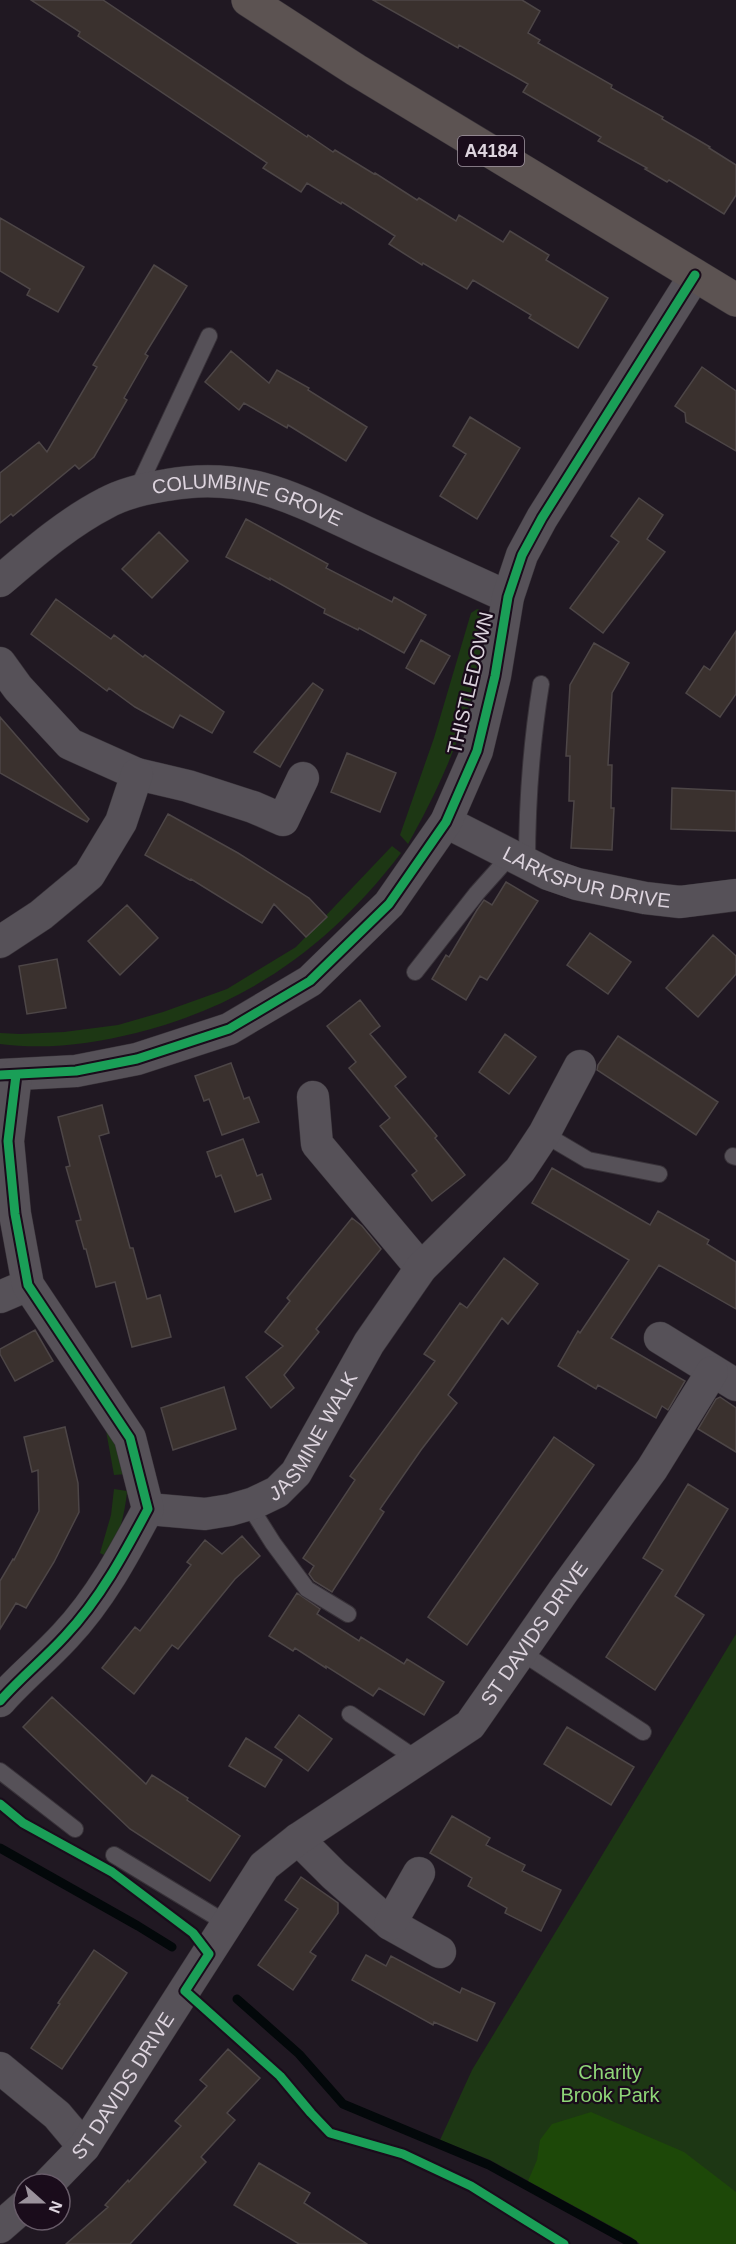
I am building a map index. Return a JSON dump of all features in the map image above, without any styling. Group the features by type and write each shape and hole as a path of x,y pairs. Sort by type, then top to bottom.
{"main road":[{"name":"A4184","path":"248,0 356,70 736,300"}],"street":[{"name":"THISTLEDOWN","path":"8,1075 76,1071 137,1059 229,1029 310,981 389,904 446,822 477,751 495,676 507,597 522,555 542,518 695,275"},
{"name":"COLUMBINE GROVE","path":"0,581 68,527 107,502 136,492 190,481 217,480 244,483 300,501 507,597"},
{"path":"0,663 18,688 70,744 137,774 188,786 254,807 284,820 303,778"},
{"path":"0,942 41,915 89,875 121,822 137,774"},
{"name":"LARKSPUR DRIVE","path":"446,822 548,874 577,884 645,898 680,902 736,894"},
{"name":"JASMINE WALK","path":"148,1509 205,1514 249,1505 277,1492 296,1473 369,1342 421,1268 520,1170 544,1134 580,1066"},
{"path":"0,1701 67,1635 99,1594 123,1557 148,1509 130,1438 14,1291 15,1214 8,1141 8,1075"},
{"path":"313,1097 317,1144 421,1268"},
{"name":"ST DAVIDS DRIVE","path":"60,2172 84,2147 264,1866 298,1839 470,1725 652,1469 724,1379 660,1338"},
{"path":"298,1839 334,1875 390,1924 440,1952"},
{"path":"390,1924 419,1873"},
{"path":"0,2068 57,2115 84,2147"},
{"path":"0,2227 12,2216"}],"lane":[{"path":"136,492 209,336"},
{"path":"416,972 477,893 519,860 527,808 531,746 541,684"},
{"path":"544,1134 588,1160 659,1174"},
{"path":"249,1505 273,1543 307,1589 348,1614"},
{"path":"521,1652 643,1732"},
{"path":"350,1714 418,1760"},
{"path":"0,1771 75,1829"},
{"path":"114,1855 226,1923"}],"green space":[{"path":"477,609 480,610 482,637 471,699 461,731 435,793 408,844 400,835 434,738 471,613"},
{"path":"392,846 401,853 346,916 316,943 251,988 177,1021 119,1037 51,1046 0,1044 0,1033 64,1032 118,1025 227,989 296,947"},
{"path":"105,1425 114,1425 126,1474 114,1475"},
{"path":"114,1489 127,1491 121,1525 108,1557 100,1553 111,1515"},
{"name":"Charity Brook Park","path":"736,1634 736,2244 640,2244 490,2160 440,2140 472,2070"},
{"path":"591,2112 684,2152 736,2192 736,2244 640,2244 528,2181 537,2160 540,2140 552,2124"}],"building":[{"path":"31,0 103,0 307,137 308,135 333,152 335,150 456,221 459,215 503,242 510,231 549,255 546,260 608,298 578,348 529,318 531,315 473,280 467,289 423,263 422,265 389,244 395,236 342,202 341,204 307,183 301,192 263,168 267,163 78,36 80,32"},
{"path":"373,0 522,0 540,11 528,33 540,40 538,43 612,85 611,88 663,117 662,119 736,165 736,195 724,214 669,180 667,182 645,169 647,168 598,141 601,137 523,92 528,84"},
{"path":"0,218 84,267 58,312 27,295 30,289 0,271"},
{"path":"154,265 187,286 145,354 148,356 124,398 127,400 94,457 79,469 75,465 13,516 11,514 0,523 0,473 39,442 47,452 97,367 93,365"},
{"path":"231,351 269,383 277,370 309,388 308,390 367,427 346,461 288,425 287,428 244,403 239,410 205,382"},
{"path":"702,367 736,391 736,451 686,422 685,413 675,406"},
{"path":"470,417 520,448 477,519 440,496 466,454 453,446"},
{"path":"639,498 663,515 647,539 665,552 603,633 570,608 619,542 611,536"},
{"path":"246,519 328,564 326,568 392,602 394,597 426,615 404,653 359,628 358,630 324,613 325,609 270,578 270,580 226,557"},
{"path":"159,532 188,561 152,598 122,569"},
{"path":"56,599 111,639 114,635 143,657 145,655 224,712 212,733 180,715 173,728 135,707 109,688 107,691 31,634"},
{"path":"736,631 736,694 720,717 686,693 704,666 710,670"},
{"path":"421,640 450,656 434,684 406,668"},
{"path":"594,643 629,663 612,693 608,765 612,765 611,808 614,808 612,850 571,848 574,801 569,801 570,756 566,756 570,685"},
{"path":"313,683 323,690 280,767 254,752"},
{"path":"0,717 89,819 87,822 0,773"},
{"path":"347,753 396,773 380,812 331,792"},
{"path":"672,788 736,791 736,831 671,829"},
{"path":"168,814 238,853 309,898 327,917 306,937 274,904 262,923 191,879 145,855"},
{"path":"506,882 538,901 487,980 480,976 466,1000 432,979 446,955 449,957 484,900 492,905"},
{"path":"127,905 158,938 120,975 88,941"},
{"path":"590,933 631,962 608,994 567,965"},
{"path":"713,935 736,956 736,974 698,1017 666,988"},
{"path":"57,959 66,1008 27,1014 19,966"},
{"path":"360,1000 380,1026 370,1034 406,1077 395,1086 437,1136 435,1138 465,1175 432,1201 412,1175 417,1171 380,1126 390,1118 349,1068 356,1062 327,1026"},
{"path":"505,1034 536,1057 509,1094 479,1072"},
{"path":"618,1036 718,1102 696,1135 597,1070"},
{"path":"231,1063 244,1099 249,1097 259,1122 222,1135 209,1099 204,1101 195,1076"},
{"path":"102,1105 109,1133 99,1136 130,1248 133,1248 147,1299 160,1295 171,1337 132,1347 115,1282 96,1287 76,1221 81,1220 66,1167 70,1166 58,1117"},
{"path":"243,1139 257,1176 262,1174 271,1199 235,1212 221,1175 216,1177 207,1152"},
{"path":"552,1168 650,1225 658,1211 709,1240 707,1244 736,1262 736,1309 659,1265 611,1338 685,1381 668,1410 662,1406 656,1418 598,1385 596,1389 558,1366 578,1331 580,1333 629,1260 532,1203"},
{"path":"352,1218 362,1226 381,1249 316,1329 319,1332 284,1375 294,1388 271,1408 246,1377 283,1346 265,1332 290,1301 287,1298"},
{"path":"504,1258 538,1284 508,1324 502,1318 448,1395 457,1403 380,1509 384,1512 332,1592 314,1581 309,1574 314,1566 303,1558 355,1480 350,1476 435,1361 424,1354 460,1303 467,1308"},
{"path":"35,1330 53,1361 15,1381 0,1354 0,1349"},
{"path":"224,1387 236,1429 173,1450 161,1408"},
{"path":"720,1397 736,1408 736,1452 698,1429 716,1399"},
{"path":"65,1427 78,1483 79,1512 54,1562 26,1608 16,1603 0,1629 0,1581 14,1560 39,1511 38,1470 32,1472 24,1437"},
{"path":"554,1437 594,1465 467,1645 428,1617"},
{"path":"688,1484 728,1509 675,1596 704,1615 655,1690 606,1657 663,1570 643,1558"},
{"path":"242,1536 260,1556 235,1579 178,1649 172,1645 134,1694 102,1668 135,1627 140,1631 191,1565 187,1562 205,1540 222,1554"},
{"path":"297,1593 320,1609 317,1614 359,1641 361,1637 404,1664 407,1659 444,1682 424,1715 379,1688 373,1696 295,1648 293,1651 269,1636"},
{"path":"52,1697 146,1784 152,1775 240,1836 210,1881 130,1829 23,1727"},
{"path":"299,1715 332,1739 308,1771 275,1747"},
{"path":"567,1727 634,1767 611,1805 544,1764"},
{"path":"246,1738 282,1760 265,1787 229,1766"},
{"path":"452,1816 490,1838 486,1845 525,1865 522,1871 561,1890 541,1931 505,1913 507,1908 468,1886 472,1878 430,1853"},
{"path":"301,1877 338,1903 338,1913 310,1952 316,1956 293,1990 258,1965 298,1909 285,1900"},
{"path":"94,1950 127,1973 62,2069 31,2048"},
{"path":"366,1955 386,1966 391,1956 460,1993 462,1988 495,2003 477,2041 434,2022 433,2025 352,1980"},
{"path":"228,2049 260,2078 227,2113 235,2120 201,2157 206,2162 130,2244 66,2244 108,2207 105,2205 181,2126 175,2121 207,2086 200,2080"},
{"path":"259,2163 310,2193 304,2203 367,2244 299,2244 234,2205"}],"waterway":[{"path":"0,1848 172,1947"},
{"path":"237,1999 299,2054 343,2104 489,2165 633,2244"}],"cycle path":[{"path":"0,1075 76,1071 137,1059 229,1029 310,981 389,904 446,822 477,751 495,676 508,597 522,555 542,518 695,275"},
{"path":"0,1701 78,1622 120,1559 148,1509 130,1438 28,1285 15,1214 8,1141 16,1075"},
{"path":"0,1804 23,1823 112,1872 193,1933 209,1954 185,1991 280,2076 330,2133 403,2154 471,2186 564,2244"}]}
